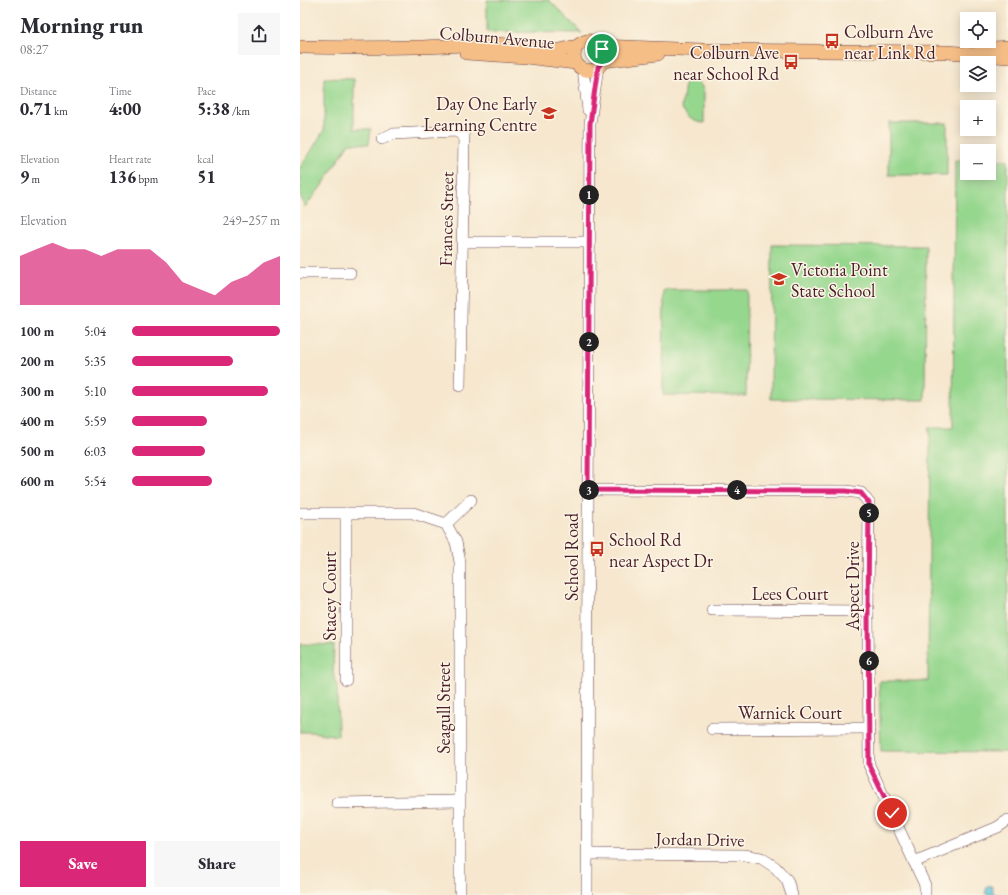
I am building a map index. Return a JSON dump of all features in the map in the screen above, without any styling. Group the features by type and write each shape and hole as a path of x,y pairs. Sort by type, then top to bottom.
{"main road":[{"name":"Colburn Avenue","path":"580,66 574,59 574,54 578,46 582,42 586,41 592,41 600,46 692,50 948,52 1008,57"},
{"name":"Colburn Avenue","path":"300,47 415,47 494,44 557,51 578,46"},
{"path":"600,46 604,53 600,64"},
{"name":"Colburn Avenue","path":"415,47 519,57 580,66 591,70 600,64 692,50"},
{"name":"Colburn Avenue","path":"948,52 1008,47"}],"street":[{"name":"School Road","path":"588,895 590,124 600,64"},
{"name":"School Road","path":"580,66 590,124"},
{"name":"Frances Street","path":"382,140 392,134 449,131 456,131 464,136 460,386"},
{"path":"463,242 589,242"},
{"path":"300,272 350,273"},
{"name":"Aspect Drive","path":"588,490 838,491 861,493 869,503 869,765 925,885 925,895"},
{"path":"300,513 413,513 446,524 470,500"},
{"name":"Stacey Court","path":"346,513 346,680"},
{"name":"Seagull Street","path":"446,524 456,542 460,562 460,895"},
{"name":"Lees Court","path":"712,610 868,611"},
{"name":"Warnick Court","path":"712,729 869,728"},
{"path":"337,803 459,801"},
{"path":"914,862 998,827 1008,820"},
{"name":"Jordan Drive","path":"588,854 744,855 761,858 776,867 787,880 792,895"}],"green space":[{"path":"487,0 549,0 582,33 487,32"},
{"path":"324,78 354,79 354,129 371,129 369,144 349,143 324,183 305,207 300,195 300,167 324,130"},
{"path":"692,81 698,81 704,92 704,123 690,118 681,107 684,87"},
{"path":"889,123 947,123 947,175 889,175"},
{"path":"955,160 960,160 960,180 996,180 996,160 1008,160 1008,752 881,751 879,681 928,681 930,427 953,427"},
{"path":"772,245 926,246 925,400 771,399"},
{"path":"664,290 747,290 746,396 663,395"},
{"path":"300,644 334,645 333,672 337,686 338,736 312,732 300,732"}],"water":[{"path":"992,886 993,892 996,895 989,895 985,893 987,887"}],"place":[{"name":"Colburn Ave near Link Rd","path":"832,41"},
{"name":"Colburn Ave near School Rd","path":"791,62"},
{"name":"Day One Early Learning Centre","path":"549,113"},
{"name":"Victoria Point State School","path":"779,279"},
{"name":"School Rd near Aspect Dr","path":"597,549"}],"route":[{"path":"602,49 604,57 603,61 598,67 590,124 588,490 846,491 861,493 869,503 869,765 892,813"}]}
